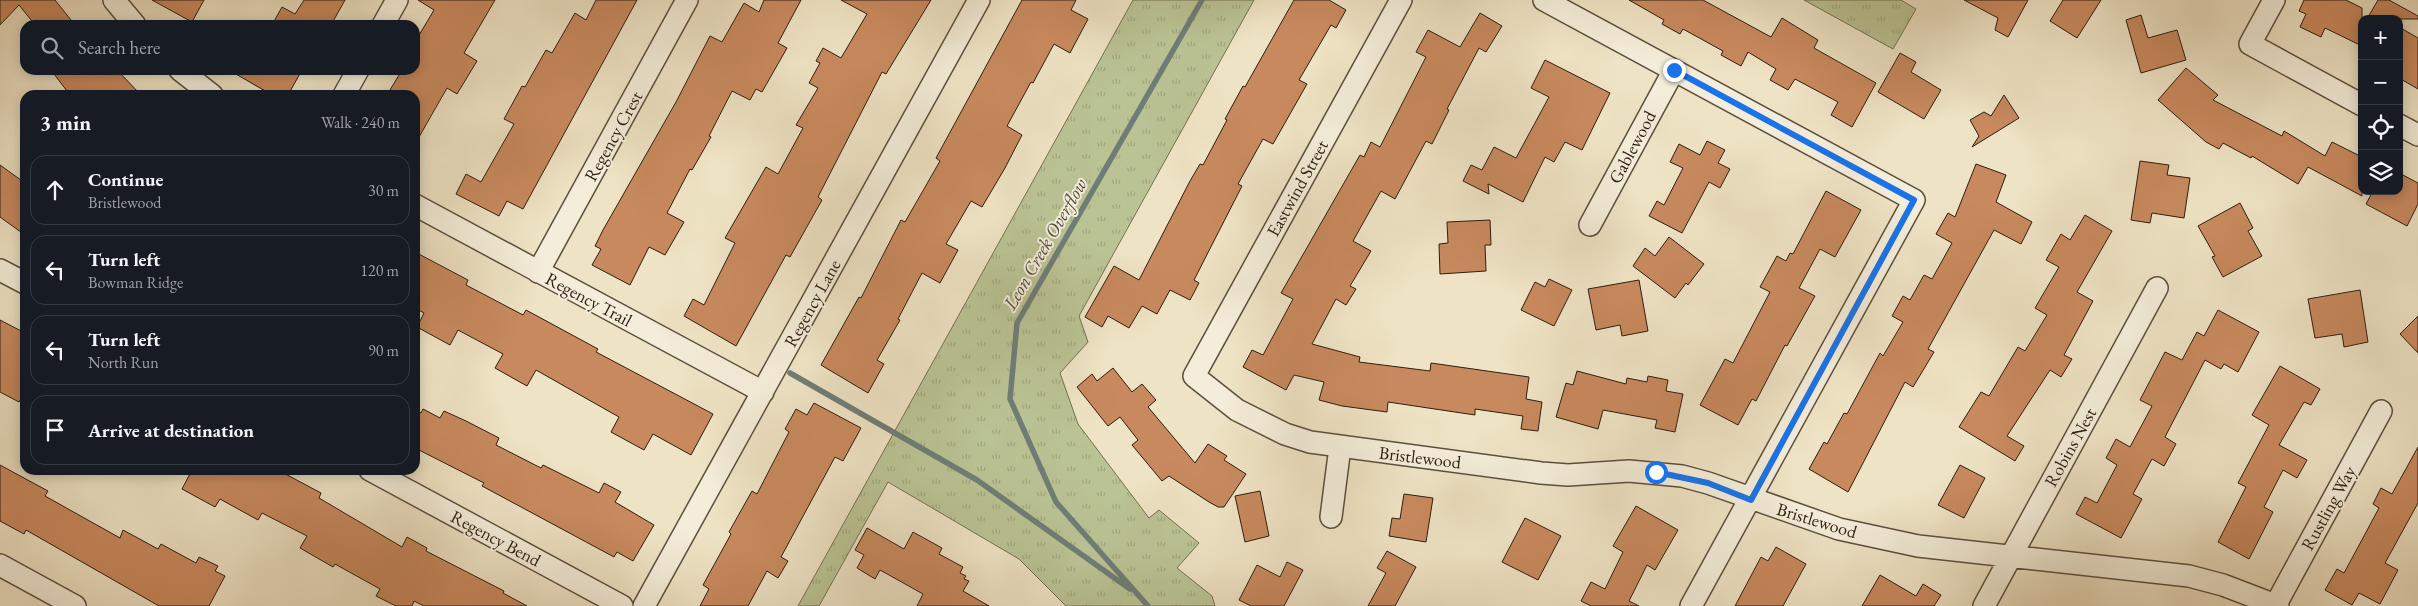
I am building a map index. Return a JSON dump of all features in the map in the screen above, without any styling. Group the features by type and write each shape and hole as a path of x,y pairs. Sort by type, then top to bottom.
{"street":[{"path":"114,0 131,20"},
{"path":"386,20 396,0"},
{"name":"Regency Crest","path":"538,272 687,0"},
{"name":"Regency Lane","path":"644,606 979,0"},
{"name":"Eastwind Street","path":"1194,376 1401,0"},
{"path":"1544,0 1914,200 1751,500 1691,606"},
{"path":"2274,0 2250,44 2358,103"},
{"name":"Gablewood","path":"1590,225 1674,70"},
{"path":"186,75 206,90"},
{"path":"347,90 355,75"},
{"path":"2403,127 2418,135"},
{"name":"Regency Trail","path":"420,208 763,392"},
{"path":"0,270 20,280"},
{"name":"Robins Nest","path":"1984,606 2157,288"},
{"name":"Bristlewood","path":"1194,376 1215,395 1260,423 1310,442 1541,473 1568,475 1656,472 1708,483 1751,500 1839,529 1918,546 2189,576 2223,585 2276,606"},
{"name":"Rustling Way","path":"2276,606 2381,411"},
{"path":"1331,517 1340,447"},
{"name":"Regency Bend","path":"379,475 622,606"},
{"path":"0,566 75,606"}],"green space":[{"path":"1133,0 1254,0 1079,316 1088,342 1060,373 1078,424 1149,518 1159,510 1199,543 1177,568 1212,596 1215,606 1066,606 1019,559 888,482 819,606 798,606"},
{"path":"1804,0 1901,0 1916,9 1893,49"}],"building":[{"path":"0,0 55,0 71,20 31,20 19,5 0,25"},
{"path":"152,0 204,0 193,20 188,20"},
{"path":"304,0 345,0 334,20 275,20 282,7 295,14"},
{"path":"418,0 495,0 464,53 477,61 457,94 447,88 420,135 420,90 390,90 399,75 420,75 420,34 434,10"},
{"path":"596,0 637,0 523,209 507,201 499,216 456,194 466,174 481,182 514,124 504,119 522,86 525,87 546,50 552,53 575,13 586,20"},
{"path":"764,0 801,0 778,43 787,48 762,92 756,89 750,100 732,91 709,136 711,137 692,170 690,169 667,213 684,222 665,255 649,247 630,285 592,265 601,249 595,246 603,230 676,102 710,36 722,42 744,3 759,12"},
{"path":"841,0 931,0 886,74 882,72 818,197 822,200 790,257 786,255 736,346 684,316 693,299 704,305 735,243 725,238 766,167 778,174 803,128 796,125 818,88 809,83 820,63 816,61 823,48 841,58 867,14"},
{"path":"1022,0 1076,0 1071,10 1088,19 1070,53 1054,44 1033,83 1031,82 1007,126 1022,135 1005,168 982,207 971,201 946,244 958,250 940,283 922,273 898,319 900,320 877,360 884,364 868,393 821,365 859,297 861,298 901,220 905,222 940,161 936,158"},
{"path":"1294,0 1329,0 1346,10 1336,28 1331,25 1299,80 1307,84 1273,144 1263,139 1238,184 1242,186 1194,280 1199,283 1190,300 1170,290 1157,314 1142,306 1129,328 1108,316 1102,327 1085,317 1114,266 1139,280 1190,181 1200,164 1203,165 1243,86 1245,87"},
{"path":"1629,0 1703,0 1771,37 1782,18 1818,40 1814,48 1876,83 1852,127 1831,115 1838,102 1795,79 1788,90 1770,80 1776,69 1748,52 1741,66 1721,55 1723,51 1683,29 1680,34 1662,24 1664,20"},
{"path":"1964,0 2028,0 2008,37 1995,30 1998,18"},
{"path":"2063,0 2101,0 2077,38 2050,21"},
{"path":"2304,0 2346,0 2362,8 2362,15 2358,15 2358,44 2325,28 2321,37 2300,27 2306,14 2299,11"},
{"path":"2378,0 2389,0 2418,16 2418,19 2403,19 2403,15 2369,15"},
{"path":"1480,13 1502,26 1486,52 1479,48 1447,109 1449,110 1432,144 1426,141 1395,199 1381,191 1353,241 1371,251 1350,286 1356,289 1346,305 1336,299 1312,344 1360,357 1359,362 1430,371 1431,363 1529,377 1526,399 1542,402 1538,431 1521,429 1523,416 1475,409 1475,415 1388,402 1387,412 1342,406 1319,400 1324,382 1294,375 1286,390 1243,367 1252,350 1263,355 1293,299 1281,293 1360,155 1364,157 1371,142 1380,147 1426,57 1416,52 1428,30 1460,47"},
{"path":"2141,15 2148,38 2177,30 2186,60 2141,73 2126,20"},
{"path":"2403,29 2418,38 2418,89 2403,80"},
{"path":"1900,53 1916,62 1911,72 1941,90 1924,119 1878,92"},
{"path":"1545,60 1610,93 1582,150 1565,142 1554,162 1545,157 1523,202 1488,184 1489,194 1463,181 1471,165 1482,170 1494,147 1516,158 1549,97 1531,88"},
{"path":"2186,68 2218,95 2213,100 2282,136 2284,131 2325,156 2332,142 2358,155 2358,194 2308,167 2298,184 2252,156 2251,158 2223,143 2219,149 2206,142 2158,100"},
{"path":"55,75 122,75 136,90 66,90"},
{"path":"238,75 299,75 291,90 263,90"},
{"path":"2004,95 2019,118 1972,147 1979,136 1970,120 1984,112 1991,116"},
{"path":"1707,141 1725,150 1718,163 1730,169 1720,188 1709,182 1682,233 1649,216 1657,201 1664,205 1683,168 1670,162 1679,144 1700,155"},
{"path":"2140,161 2169,165 2167,175 2190,178 2184,218 2152,213 2150,223 2131,220"},
{"path":"1976,164 2006,175 1996,202 2032,222 2021,244 1994,230 1928,349 1934,352 1913,387 1905,382 1848,492 1809,469 1824,442 1827,444 1844,413 1847,414 1880,353 1883,356 1903,322 1892,316 1903,296 1910,300 1924,275 1932,279 1952,243 1936,234 1948,213 1955,217"},
{"path":"0,165 20,179 20,231 0,217"},
{"path":"2403,175 2418,183 2418,204 2407,226 2366,204 2371,195 2403,195"},
{"path":"1826,191 1861,210 1835,257 1820,249 1799,288 1815,296 1787,346 1785,345 1756,401 1752,399 1738,425 1700,405 1725,359 1733,363 1770,292 1760,287 1777,256 1786,261 1790,253 1793,254"},
{"path":"2240,203 2253,228 2248,231 2262,256 2223,277 2212,257 2215,256 2198,226"},
{"path":"2085,215 2112,231 2077,292 2093,301 2064,355 2072,359 2061,377 2050,370 2007,436 2024,446 2015,461 1959,427 1981,392 1989,396 2018,347 2025,351 2047,315 2035,308 2059,267 2046,260 2061,234 2070,240"},
{"path":"1490,220 1491,245 1485,245 1486,271 1440,274 1439,244 1448,243 1447,222"},
{"path":"1669,237 1704,264 1675,298 1633,266 1645,248 1655,256"},
{"path":"420,255 468,280 466,285 523,315 526,310 598,349 596,352 713,414 691,455 653,434 644,450 611,432 619,417 536,370 527,386 495,368 503,354 458,330 450,345 420,329 420,321 424,313 420,311"},
{"path":"1549,279 1572,290 1554,326 1521,310 1535,282 1545,287"},
{"path":"1639,280 1648,331 1622,336 1620,325 1596,330 1588,289"},
{"path":"2360,290 2368,342 2344,347 2342,334 2315,338 2308,299"},
{"path":"2218,310 2259,332 2238,372 2224,364 2221,369 2205,360 2165,437 2176,444 2164,466 2152,459 2133,494 2142,499 2121,538 2076,514 2085,497 2097,503 2117,465 2106,458 2116,439 2130,447 2152,406 2140,400 2165,352 2182,360 2197,332 2204,336"},
{"path":"2418,316 2418,353 2400,334"},
{"path":"0,320 20,330 20,400 19,402 0,392"},
{"path":"2280,366 2320,389 2311,405 2304,402 2279,445 2307,460 2297,478 2283,470 2264,507 2273,512 2249,559 2218,542 2246,487 2238,483 2269,425 2252,415"},
{"path":"1113,368 1132,392 1142,384 1156,400 1148,407 1195,463 1208,444 1227,456 1224,460 1246,474 1224,507 1218,507 1209,502 1169,476 1162,481 1132,445 1138,440 1120,417 1108,426 1077,387 1092,374 1097,381"},
{"path":"1577,371 1626,384 1627,378 1647,382 1648,376 1668,380 1666,391 1683,394 1675,432 1655,428 1657,420 1603,410 1598,429 1556,417 1566,383 1573,385"},
{"path":"814,403 861,428 843,461 835,457 781,557 788,561 778,578 767,571 748,606 700,606 709,589 703,585 752,491 757,494 789,432 785,429 796,409 807,415"},
{"path":"423,409 440,418 444,411 499,438 496,445 541,468 543,465 599,493 604,483 621,492 615,502 654,525 633,561 617,552 614,557 482,486 484,483 420,451 421,413"},
{"path":"2418,447 2418,503 2385,563 2398,570 2380,604 2359,593 2352,605 2325,590 2337,569 2344,573 2379,508 2373,504 2381,488 2392,494"},
{"path":"0,465 48,491 45,496 120,538 123,530 158,549 161,544 196,563 199,557 218,566 215,571 225,576 209,606 159,606 26,530 24,534 0,521"},
{"path":"1960,465 1985,478 1964,518 1938,505"},
{"path":"189,475 287,475 321,493 319,498 402,547 407,537 427,548 426,551 504,591 503,593 527,606 424,606 414,601 412,606 396,606 376,596 380,589 335,564 333,567 300,548 307,536 262,513 258,520 220,499 215,507 182,489"},
{"path":"1260,491 1269,536 1245,542 1235,496"},
{"path":"1404,494 1433,498 1426,542 1389,536 1392,518 1400,519"},
{"path":"1636,506 1678,530 1655,570 1647,565 1629,601 1639,606 1591,606 1581,601 1591,582 1605,589 1623,552 1613,546"},
{"path":"1525,518 1561,536 1538,580 1502,562"},
{"path":"867,528 904,549 913,532 942,548 939,554 963,567 960,573 966,576 964,579 969,581 963,591 989,606 917,606 923,594 880,570 875,579 857,568 864,555 855,550"},
{"path":"1776,547 1806,564 1783,606 1735,606 1761,557 1768,561"},
{"path":"1387,551 1416,567 1395,606 1368,606 1386,573 1377,568"},
{"path":"1287,562 1303,570 1284,606 1251,606 1239,600 1257,565 1280,577"},
{"path":"1880,575 1916,596 1923,584 1941,595 1934,606 1862,606"}],"waterway":[{"name":"Leon Creek Overflow","path":"1148,606 1056,502 1010,399 1017,323 1202,0"},
{"path":"790,373 977,480 1130,589"}],"route":[{"path":"1656,472 1708,483 1751,500 1914,200 1674,70"}]}
